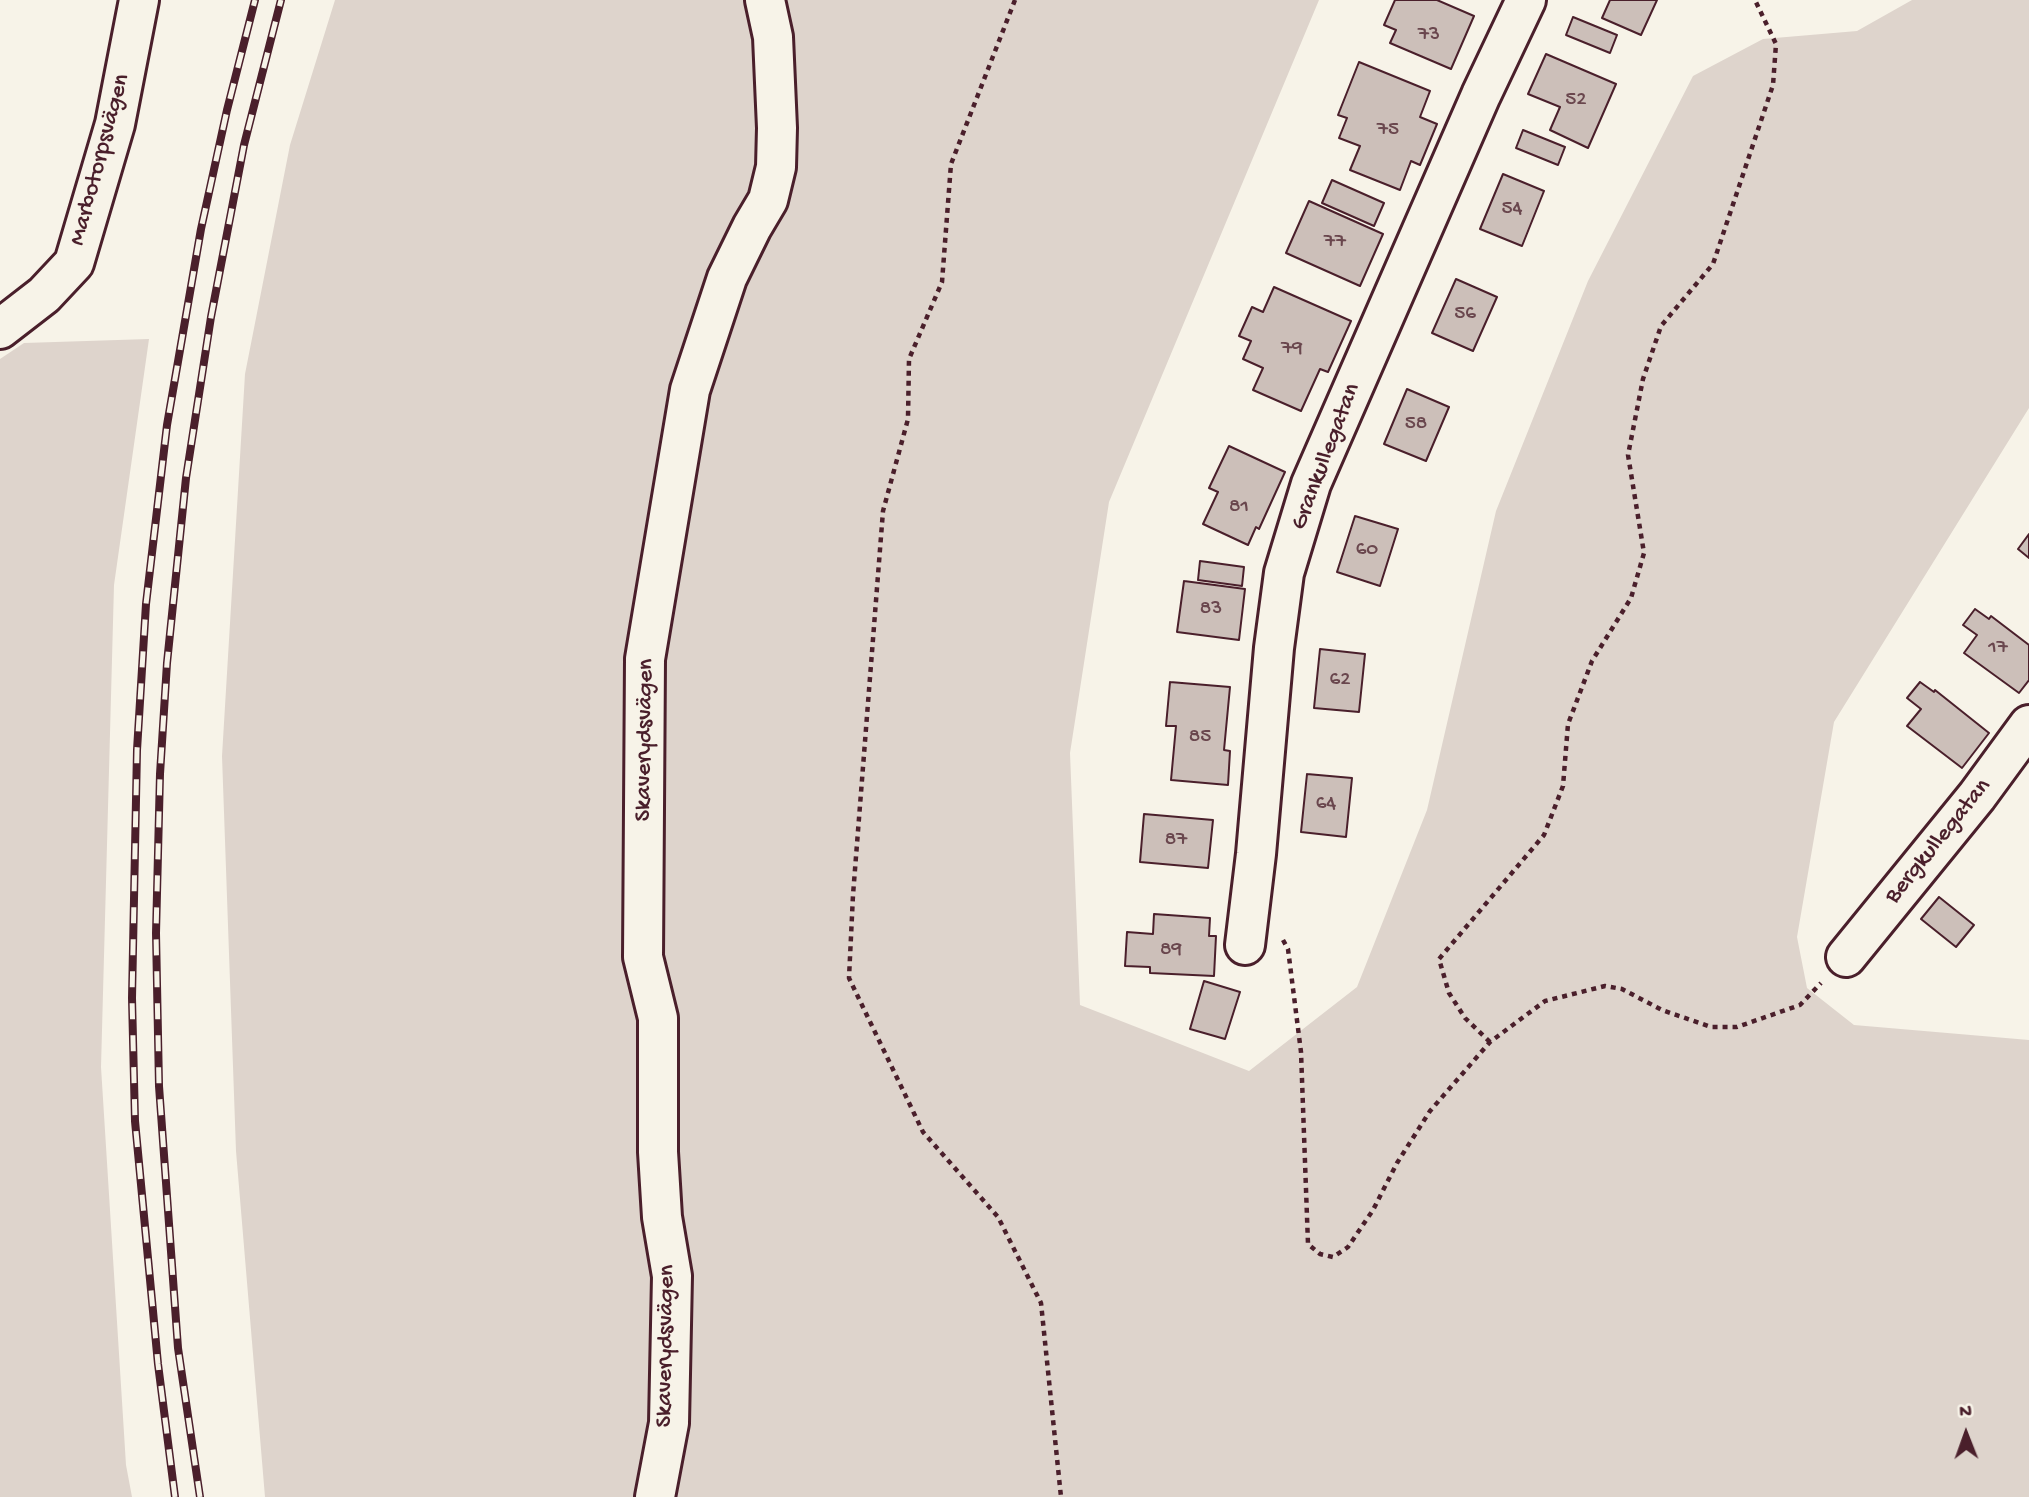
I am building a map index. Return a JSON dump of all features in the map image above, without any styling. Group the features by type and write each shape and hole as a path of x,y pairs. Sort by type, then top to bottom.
{"street":[{"name":"Marbotorpsvägen","path":"0,329 44,295 74,263 115,124 139,0"},
{"name":"Skaverydsvägen","path":"655,1497 669,1423 672,1276 662,1217 658,1152 658,1018 643,957 645,659 690,390 727,278 768,200 776,167 773,37 765,0"},
{"name":"Grankullegatan","path":"1261,937 1256,853 1274,648 1284,573 1316,472 1480,95 1527,0"},
{"name":"Bergkullegatan","path":"1846,957 1977,796 2029,724"}],"path":[{"path":"1015,0 951,164 942,282 909,359 908,419 883,512 849,978 923,1132 998,1217 1041,1303 1061,1497"},
{"path":"1490,1042 1465,1018 1449,993 1439,959 1544,835 1563,786 1568,724 1592,661 1631,598 1644,553 1628,455 1643,379 1661,326 1713,264 1773,85 1776,44 1755,0"},
{"path":"1261,937 1288,949 1301,1052 1308,1244 1320,1254 1333,1257 1348,1247 1373,1210 1397,1163 1430,1111 1490,1042 1545,1001 1605,986 1622,989 1662,1010 1711,1027 1737,1027 1800,1005 1846,957"}],"shaded area":[{"path":"335,0 1319,0 1109,502 1070,753 1080,1005 1249,1071 1357,987 1427,810 1496,511 1588,281 1693,76 1763,39 1857,31 1912,0 2029,0 2029,408 1834,722 1797,937 1807,988 1854,1025 2029,1040 2029,1497 265,1497 236,1151 222,756 245,374 290,145"},
{"path":"149,339 114,585 101,1067 126,1465 132,1497 0,1497 0,359 24,343"}],"building":[{"path":"1395,0 1437,0 1474,16 1451,69 1390,43 1396,30 1384,25"},
{"path":"1610,0 1657,0 1641,35 1602,18"},
{"path":"1573,17 1617,35 1610,53 1566,35"},
{"path":"1546,54 1616,84 1588,148 1550,130 1560,107 1528,94"},
{"path":"1359,62 1430,91 1420,117 1437,124 1420,165 1411,161 1400,190 1350,170 1360,146 1339,138 1347,118 1338,115"},
{"path":"1523,130 1565,147 1558,165 1516,148"},
{"path":"1503,174 1544,191 1522,246 1480,229"},
{"path":"1332,180 1384,203 1374,226 1322,203"},
{"path":"1309,201 1383,234 1360,286 1286,253"},
{"path":"1456,279 1497,297 1473,351 1432,333"},
{"path":"1274,287 1351,321 1328,372 1320,369 1301,411 1253,390 1263,368 1243,359 1251,341 1239,336 1252,307 1263,312"},
{"path":"1407,389 1449,407 1426,461 1384,444"},
{"path":"1229,446 1285,472 1259,529 1256,527 1248,545 1203,524 1218,492 1209,488"},
{"path":"1355,516 1398,529 1380,586 1337,572"},
{"path":"2029,534 2029,558 2018,549"},
{"path":"1200,561 1244,567 1242,586 1198,580"},
{"path":"1184,581 1245,589 1239,640 1177,632"},
{"path":"1975,609 1989,619 1991,616 2029,645 2029,680 2019,693 1964,653 1977,635 1963,625"},
{"path":"1320,649 1365,654 1359,712 1314,708"},
{"path":"1170,682 1230,687 1224,750 1230,751 1228,785 1171,780 1176,726 1166,726"},
{"path":"1920,682 1934,692 1935,690 1989,733 1962,768 1907,726 1921,709 1907,698"},
{"path":"1307,774 1352,778 1346,837 1301,832"},
{"path":"1144,814 1213,820 1208,868 1140,862"},
{"path":"1939,897 1974,925 1956,947 1921,919"},
{"path":"1154,914 1210,918 1209,936 1216,936 1214,976 1150,973 1150,967 1125,966 1127,932 1153,934"},
{"path":"1204,981 1240,992 1225,1039 1190,1029"}],"railway":[{"path":"175,1497 158,1364 135,1121 132,998 137,750 146,604 167,425 201,229 255,0"},
{"path":"200,1497 178,1348 159,1086 156,933 160,774 167,663 186,478 211,317 244,145 281,0"}]}
